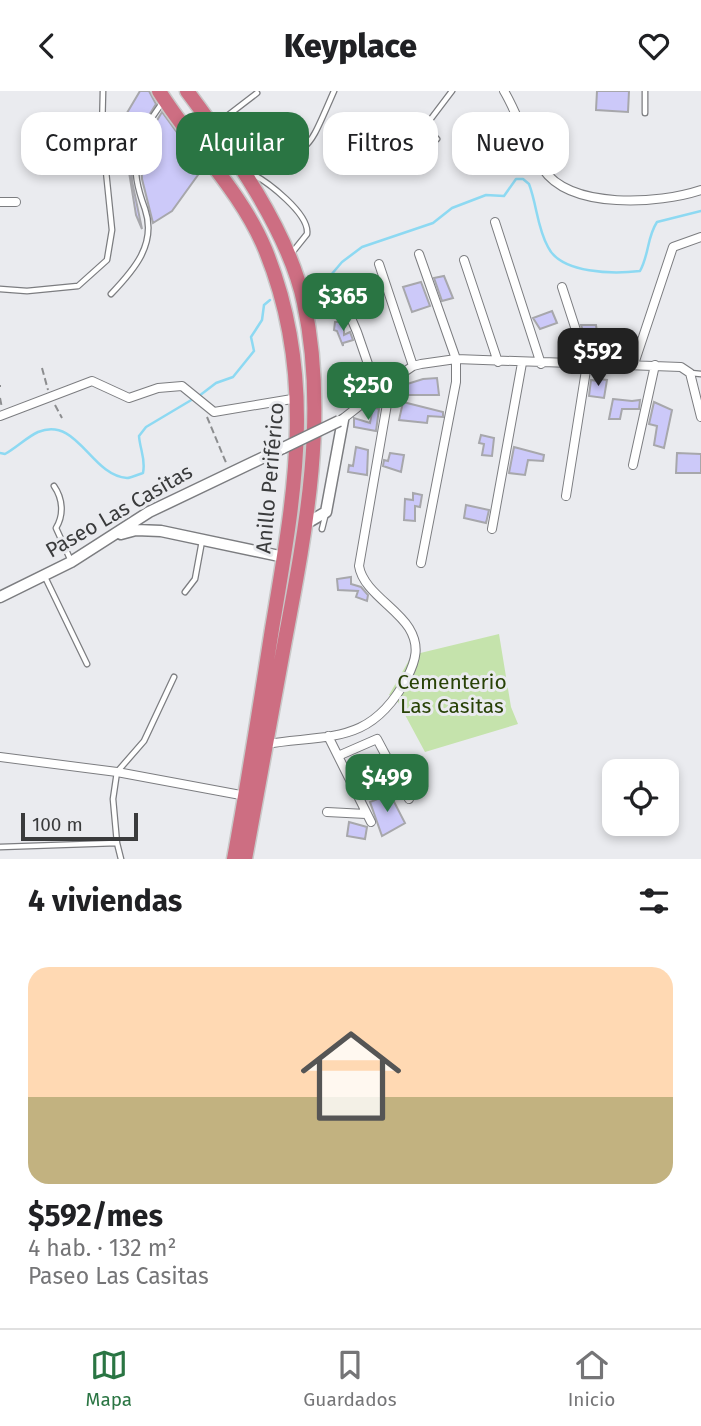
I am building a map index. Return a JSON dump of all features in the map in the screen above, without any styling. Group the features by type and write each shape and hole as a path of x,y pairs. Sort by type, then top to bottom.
{"highway":[{"name":"Anillo Periférico","path":"187,91 203,112"},
{"name":"Anillo Periférico","path":"162,95 243,208 264,247 286,309 299,398 298,451 284,557 234,859"},
{"name":"Anillo Periférico","path":"244,175 282,239 304,302 313,384 314,453 307,523 245,859"}],"street":[{"path":"504,91 534,155 558,184 598,198 618,199 676,198 701,190"},
{"path":"0,202 16,202"},
{"path":"495,222 541,364"},
{"path":"634,364 673,247 701,237"},
{"path":"419,254 456,359 455,394 421,563"},
{"path":"464,260 498,362"},
{"path":"379,264 413,366"},
{"path":"562,287 587,364 566,496"},
{"path":"339,291 357,332 378,393"},
{"name":"Paseo Las Casitas","path":"0,597 71,562 149,512 341,420 413,366 456,359 541,364 655,365 681,367 690,373"},
{"path":"492,529 522,363"},
{"path":"633,465 655,365"},
{"path":"690,373 701,417"},
{"path":"0,417 92,381 129,398 168,386 188,389 214,412 299,398"},
{"path":"266,744 351,733 368,726 386,709 403,685 416,658 417,647 408,625 363,577 360,557 391,381"},
{"path":"307,523 326,512 341,420"},
{"path":"149,512 151,522 161,531"},
{"path":"108,538 136,530 161,531 284,557"},
{"path":"328,736 371,823"},
{"path":"338,756 377,739 409,799"},
{"path":"0,757 117,772 246,796"},
{"path":"327,813 366,814"}],"lane":[{"path":"0,289 27,291 78,286 107,260 112,230 102,132 103,91"},
{"path":"309,144 334,91"},
{"path":"436,112 452,91"},
{"path":"645,91 645,113"},
{"path":"232,112 257,93"},
{"path":"111,294 130,274 145,249 149,230 137,181 137,149 162,95"},
{"path":"254,175 270,186 304,219 307,234 288,258"},
{"path":"690,373 701,374"},
{"path":"54,486 61,496 61,520 56,528 71,562"},
{"path":"322,529 326,512"},
{"path":"185,592 195,579 202,540"},
{"path":"44,576 87,663"},
{"path":"121,859 113,799 117,772 144,741 174,677"},
{"path":"0,847 117,843"}],"path":[{"path":"214,412 206,418 231,473"}],"green space":[{"name":"Cementerio Las Casitas","path":"499,634 511,707 518,724 425,752 397,700 389,695 412,655"}],"building":[{"path":"140,91 149,91 156,104 151,112 128,112"},
{"path":"597,91 629,91 628,112 596,110"},
{"path":"162,112 176,131 176,175 198,175 172,211 153,223 142,175 162,175"},
{"path":"129,175 132,175 142,229 136,215"},
{"path":"444,276 453,298 442,301 434,278"},
{"path":"421,282 430,306 412,312 403,287"},
{"path":"552,311 557,323 540,329 533,318"},
{"path":"335,322 344,322 344,335 350,332 353,340 343,343 343,346 337,331 334,330"},
{"path":"581,325 596,325 598,340 609,340 610,347 594,347 593,351 589,350 588,337 585,337"},
{"path":"437,378 439,395 405,395 404,385"},
{"path":"591,380 607,380 604,398 589,396"},
{"path":"613,399 640,400 639,409 622,409 620,419 609,419"},
{"path":"403,402 443,412 443,417 428,416 427,423 399,420"},
{"path":"654,402 672,410 664,448 654,445 657,426 649,424"},
{"path":"373,407 379,409 376,431 354,427 354,418 370,423"},
{"path":"481,435 494,438 492,456 482,455 484,444 479,443"},
{"path":"356,447 368,450 367,475 348,472 349,465 353,466"},
{"path":"514,447 544,455 543,461 528,460 525,475 509,473"},
{"path":"390,453 404,455 401,472 383,466"},
{"path":"677,453 701,454 701,473 676,473"},
{"path":"413,493 422,495 420,507 415,506 415,521 404,520 405,499 413,500"},
{"path":"466,505 489,510 486,523 464,518"},
{"path":"351,577 351,584 361,587 368,595 367,601 356,597 358,591 338,590 337,579"},
{"path":"390,794 405,823 382,836 370,802"},
{"path":"349,822 367,827 365,839 347,836"}],"waterway":[{"path":"305,287 325,282 342,262 362,247 433,223 452,208 486,195 504,196 516,179 523,179 529,184 542,232 555,256 564,263 589,270 640,271 657,222 701,211"},
{"path":"199,396 216,383 233,377 254,351 251,337 262,320 264,305 270,300"},
{"path":"0,453 5,454 38,432 52,429 64,432 74,439 114,475 131,477 143,473 139,436 146,427 193,399"}]}
